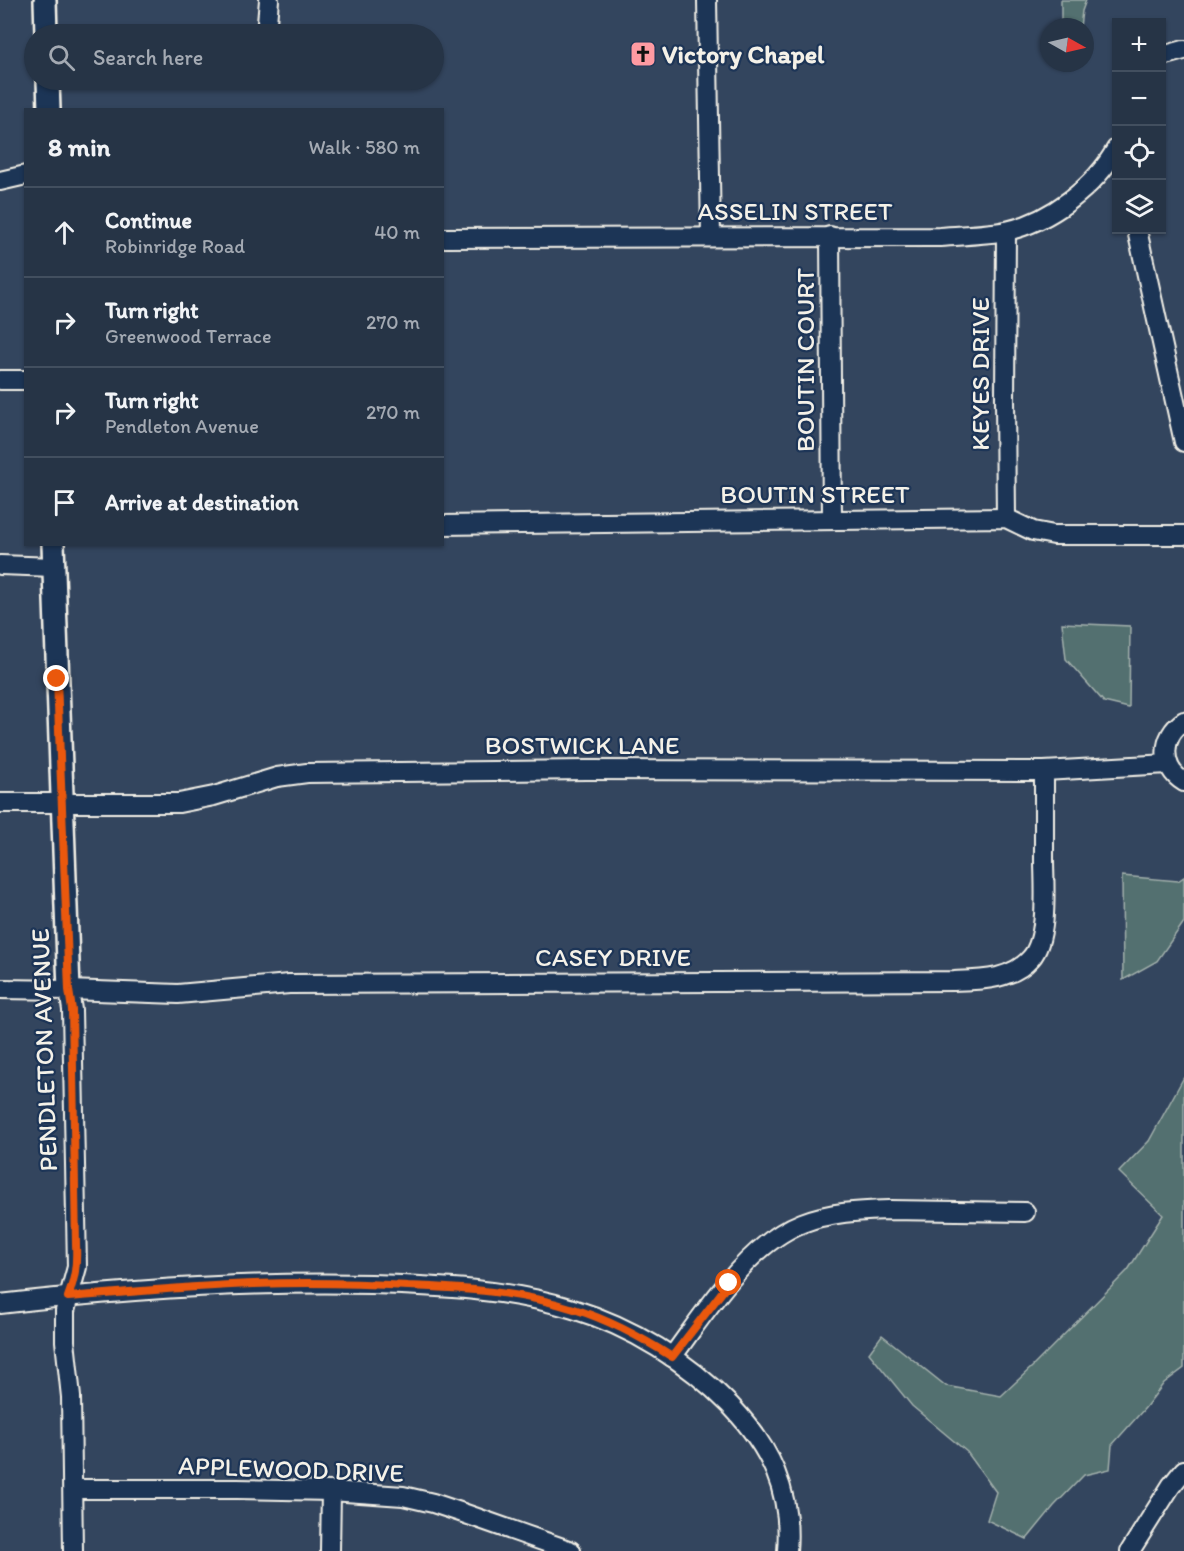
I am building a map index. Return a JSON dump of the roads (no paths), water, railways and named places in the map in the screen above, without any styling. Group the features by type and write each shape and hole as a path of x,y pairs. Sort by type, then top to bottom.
{"street":[{"path":"45,0 46,24"},
{"path":"267,24 269,0"},
{"path":"707,0 711,237"},
{"path":"1166,54 1184,50"},
{"path":"48,90 49,108"},
{"name":"ASSELIN STREET","path":"444,238 940,237 1006,231 1035,221 1062,206 1098,174 1112,155"},
{"path":"0,181 24,175"},
{"name":"KEYES DRIVE","path":"1006,231 1006,518"},
{"path":"1138,234 1184,442"},
{"name":"BOUTIN COURT","path":"830,236 832,520"},
{"path":"0,380 24,380"},
{"name":"BOUTIN STREET","path":"444,525 1006,518 1033,531 1054,535 1184,535"},
{"name":"PENDLETON AVENUE","path":"53,546 69,990 72,1010 77,1267 65,1311 64,1341 71,1397 73,1551"},
{"path":"0,565 54,567"},
{"path":"1184,721 1168,738 1166,751 1168,764 1175,775 1184,782"},
{"name":"BOSTWICK LANE","path":"0,802 179,803 214,796 277,777 324,772 1044,771 1168,764"},
{"name":"CASEY DRIVE","path":"0,989 178,994 290,984 954,981 993,978 1010,973 1024,965 1035,953 1039,944 1044,904 1044,771"},
{"path":"672,1357 722,1290 748,1261 781,1233 803,1223 831,1215 878,1210 1025,1212"},
{"path":"0,1304 254,1284 323,1283 471,1290 535,1299 573,1309 631,1332 672,1357 722,1397 754,1432 778,1476 787,1516 787,1551"},
{"path":"1130,1551 1171,1486 1184,1470"},
{"name":"APPLEWOOD DRIVE","path":"73,1489 237,1489 331,1491 403,1496 433,1503 571,1551"},
{"path":"330,1551 331,1491"}],"place":[{"name":"Victory Chapel","path":"643,54"}]}
